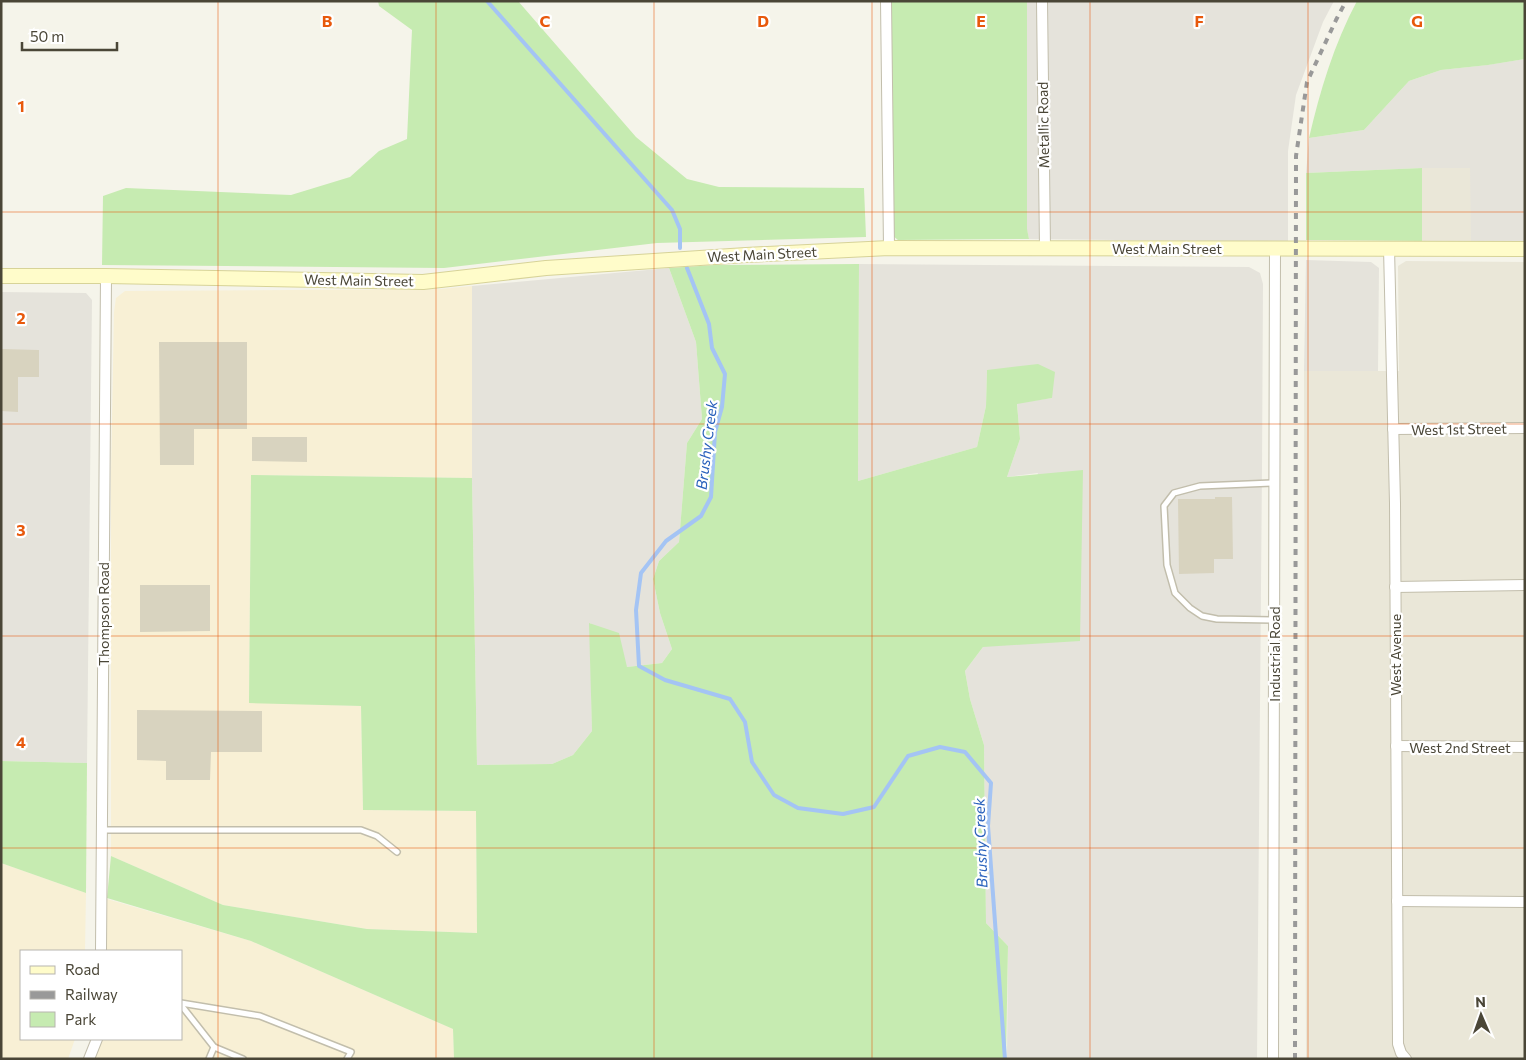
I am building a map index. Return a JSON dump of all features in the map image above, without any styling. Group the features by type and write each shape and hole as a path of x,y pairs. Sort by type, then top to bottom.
{"main road":[{"name":"West Main Street","path":"1,276 423,282 555,268 746,254 889,248 1525,248"}],"street":[{"path":"886,1 889,248"},
{"name":"Metallic Road","path":"1042,1 1045,248"},
{"name":"Industrial Road","path":"1273,1059 1276,248"},
{"name":"West Avenue","path":"1389,248 1395,587 1398,1044 1401,1053 1406,1059"},
{"name":"Thompson Road","path":"101,950 106,276"},
{"name":"West 1st Street","path":"1393,430 1525,428"},
{"path":"1395,587 1525,584"},
{"name":"West 2nd Street","path":"1396,746 1525,747"},
{"path":"1397,901 1525,902"},
{"path":"89,1059 97,1040"}],"lane":[{"path":"1274,620 1217,619 1202,616 1190,608 1175,593 1167,565 1164,506 1174,493 1200,486 1275,483"},
{"path":"102,830 360,830 377,836 397,852"},
{"path":"182,1004 260,1016 352,1052 347,1059"},
{"path":"182,1005 214,1047 243,1059"},
{"path":"209,1059 214,1047"}],"shaded area":[{"path":"1027,1 1334,1 1323,22 1296,95 1288,151 1288,242 1029,239 1027,230"},
{"path":"1525,59 1525,241 1471,241 1470,168 1306,173 1309,138 1364,130 1409,81 1441,70"},
{"path":"1422,168 1471,168 1471,241 1422,241"},
{"path":"1306,260 1371,262 1379,268 1378,371 1304,371"},
{"path":"1406,261 1525,262 1525,1059 1306,1059 1304,371 1399,371 1398,266"},
{"path":"859,264 1249,267 1260,273 1263,284 1257,1059 1007,1059 1008,946 986,923 984,745 970,699 965,671 983,647 1038,473 1007,477 1020,439 1017,403 1052,398 987,370 986,406 977,447 858,481"},
{"path":"669,268 696,342 702,419 687,443 679,542 659,561 653,579 660,613 672,649 662,663 627,667 590,623 592,731 573,755 552,764 477,765 472,478 472,286"},
{"path":"472,286 472,478 251,475 249,702 361,706 363,810 476,811 477,933 367,929 223,905 111,856 111,473 114,312 116,298 125,291 441,289"},
{"path":"1,292 86,293 92,300 87,763 1,761"},
{"path":"1,863 86,893 85,950 20,950 20,1040 75,1040 68,1059 1,1059"},
{"path":"107,899 251,941 453,1029 454,1059 90,1059 95,1040 182,1040 182,950 104,950"}],"green space":[{"path":"378,1 518,1 636,137 687,179 719,187 864,188 866,237 657,243 444,268 102,265 103,196 126,188 291,195 350,177 379,151 407,139 412,30 379,6"},
{"path":"887,1 1027,1 1027,229 1029,239 898,240 887,231"},
{"path":"1357,1 1525,1 1525,59 1441,70 1409,81 1364,130 1309,138 1328,68 1341,34"},
{"path":"1422,168 1422,241 1306,240 1306,173"},
{"path":"859,264 858,481 977,447 986,406 987,370 1038,364 1055,372 1052,398 1017,404 1020,439 1007,477 1083,470 1080,641 983,647 965,671 970,699 984,745 986,923 1008,946 1006,1059 454,1059 453,1029 251,941 107,898 111,856 223,905 367,929 477,933 476,811 363,810 361,706 249,703 251,475 472,478 477,765 552,764 573,755 592,731 589,623 619,633 627,667 662,663 672,649 660,613 653,579 659,561 679,542 687,443 702,419 696,342 669,268 715,265"},
{"path":"1,761 87,763 86,893 1,863"}],"building":[{"path":"159,342 247,342 247,429 194,429 194,465 160,465"},
{"path":"1,349 39,350 39,377 18,377 18,412 1,411"},
{"path":"252,437 307,437 307,462 252,461"},
{"path":"1215,497 1232,497 1233,559 1214,559 1214,573 1179,574 1178,499 1215,499"},
{"path":"140,585 210,585 210,631 140,632"},
{"path":"137,710 262,711 262,752 211,752 210,780 166,780 166,761 137,760"}],"waterway":[{"name":"Brushy Creek","path":"487,1 672,210 680,229 680,248"},
{"name":"Brushy Creek","path":"687,268 709,324 712,348 725,374 722,407 715,432 711,497 701,516 666,541 641,573 636,610 639,666 665,680 730,699 745,722 752,762 774,795 798,808 843,814 874,807 908,756 940,747 965,752 991,783 988,826 1005,1059"}],"railway":[{"path":"1295,1059 1296,156 1307,82 1346,1"}]}
